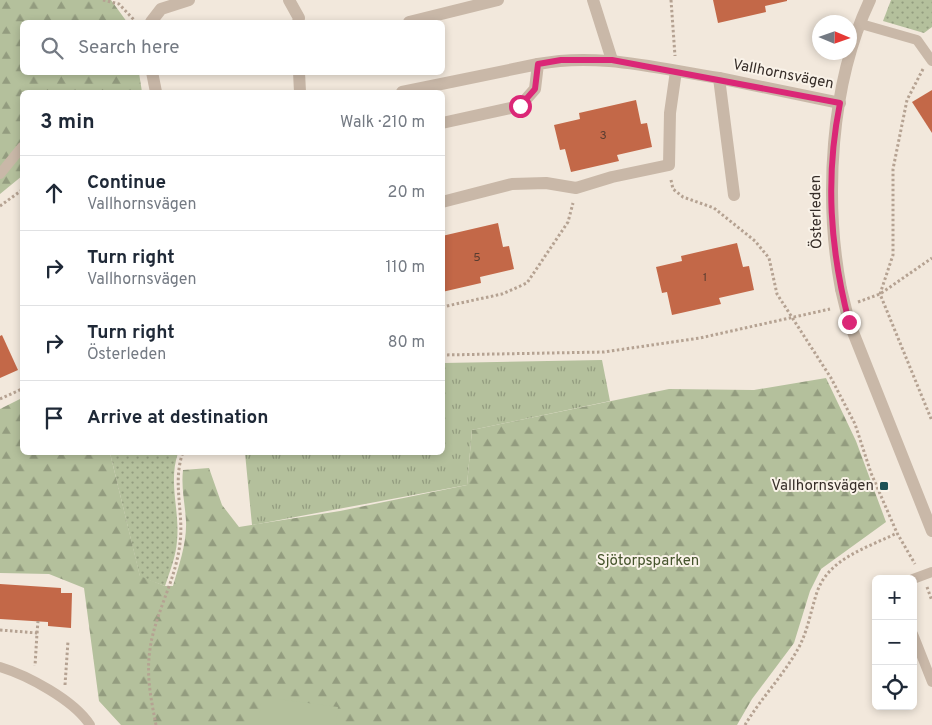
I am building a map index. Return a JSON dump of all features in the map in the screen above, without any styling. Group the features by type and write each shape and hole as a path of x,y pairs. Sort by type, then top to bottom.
{"street":[{"path":"153,20 161,9 189,0"},
{"path":"289,0 298,20"},
{"path":"417,20 498,0"},
{"path":"593,0 612,60"},
{"name":"Österleden","path":"870,0 851,52 840,103 831,189 834,251 849,322 932,531"},
{"name":"Vallhornsvägen","path":"412,90 561,60 612,60 719,78 840,103"},
{"path":"445,122 520,106 535,89 538,64"},
{"path":"445,201 512,184 546,183 576,188 612,177 669,166 670,113 676,71"},
{"path":"153,75 156,90"},
{"path":"298,75 300,90"},
{"name":"Vallhornsvägen","path":"719,78 734,195"}],"lane":[{"path":"861,24 917,40 931,59"},
{"path":"0,174 20,149"},
{"path":"917,644 932,682"},
{"path":"0,667 17,672 64,700 90,725"}],"path":[{"path":"103,0 119,4 135,20"},
{"path":"671,0 676,71"},
{"path":"931,59 907,100 893,169 893,255 880,294 932,421"},
{"path":"669,166 673,189 683,197 714,208 755,241 769,258 777,294 831,378 855,424 871,473 897,533 922,575 932,601"},
{"path":"445,306 502,294 528,283 568,222 576,188"},
{"path":"0,206 20,191"},
{"path":"868,300 880,294 932,258"},
{"path":"445,355 604,352 700,338 823,310"},
{"path":"0,399 20,390"},
{"path":"156,725 147,676 150,647 180,545 182,520 177,484 178,469 183,455"},
{"path":"744,725 758,703 788,666 800,645 818,591 826,574 841,560 897,533"},
{"path":"34,682 38,621"},
{"path":"0,630 37,632"},
{"path":"64,700 68,641"}],"green space":[{"path":"0,0 111,0 126,20 20,20 20,75 139,75 142,90 20,90 20,178 0,194"},
{"path":"891,0 932,0 932,27 924,33 883,21"},
{"path":"602,360 610,401 472,430 467,485 252,525 245,455 445,455 445,363"},
{"name":"Sjötorpsparken","path":"826,378 856,441 886,522 821,569 810,591 794,643 752,699 737,725 121,725 99,701 84,588 49,574 0,573 0,409 20,399 20,455 110,455 140,576 165,586 173,586 182,554 186,529 182,483 183,470 209,468 222,505 239,527 340,511 467,485 472,430 669,389 754,390"},
{"path":"110,455 177,455 174,475 177,541 174,558 165,586 140,577"},
{"path":"262,697 338,707 336,725 258,725"}],"building":[{"path":"713,0 787,1 765,6 766,12 718,23"},
{"path":"932,90 932,133 912,102"},
{"path":"636,100 641,124 647,123 652,147 617,155 619,161 571,172 565,149 560,150 554,125 580,119 579,113"},
{"path":"498,223 503,247 509,246 514,269 480,277 481,283 445,291 445,235"},
{"path":"737,243 743,267 749,266 754,290 719,298 721,304 672,315 667,292 662,293 656,267 682,261 681,256"},
{"path":"2,335 18,370 0,378 0,336"},
{"path":"0,584 61,588 61,593 72,593 71,628 48,626 48,622 0,619"}],"place":[{"name":"Vallhornsvägen","path":"884,486"}],"route":[{"path":"520,106 535,89 538,64 561,60 612,60 719,78 840,103 833,152 831,189 834,251 849,322"}]}
